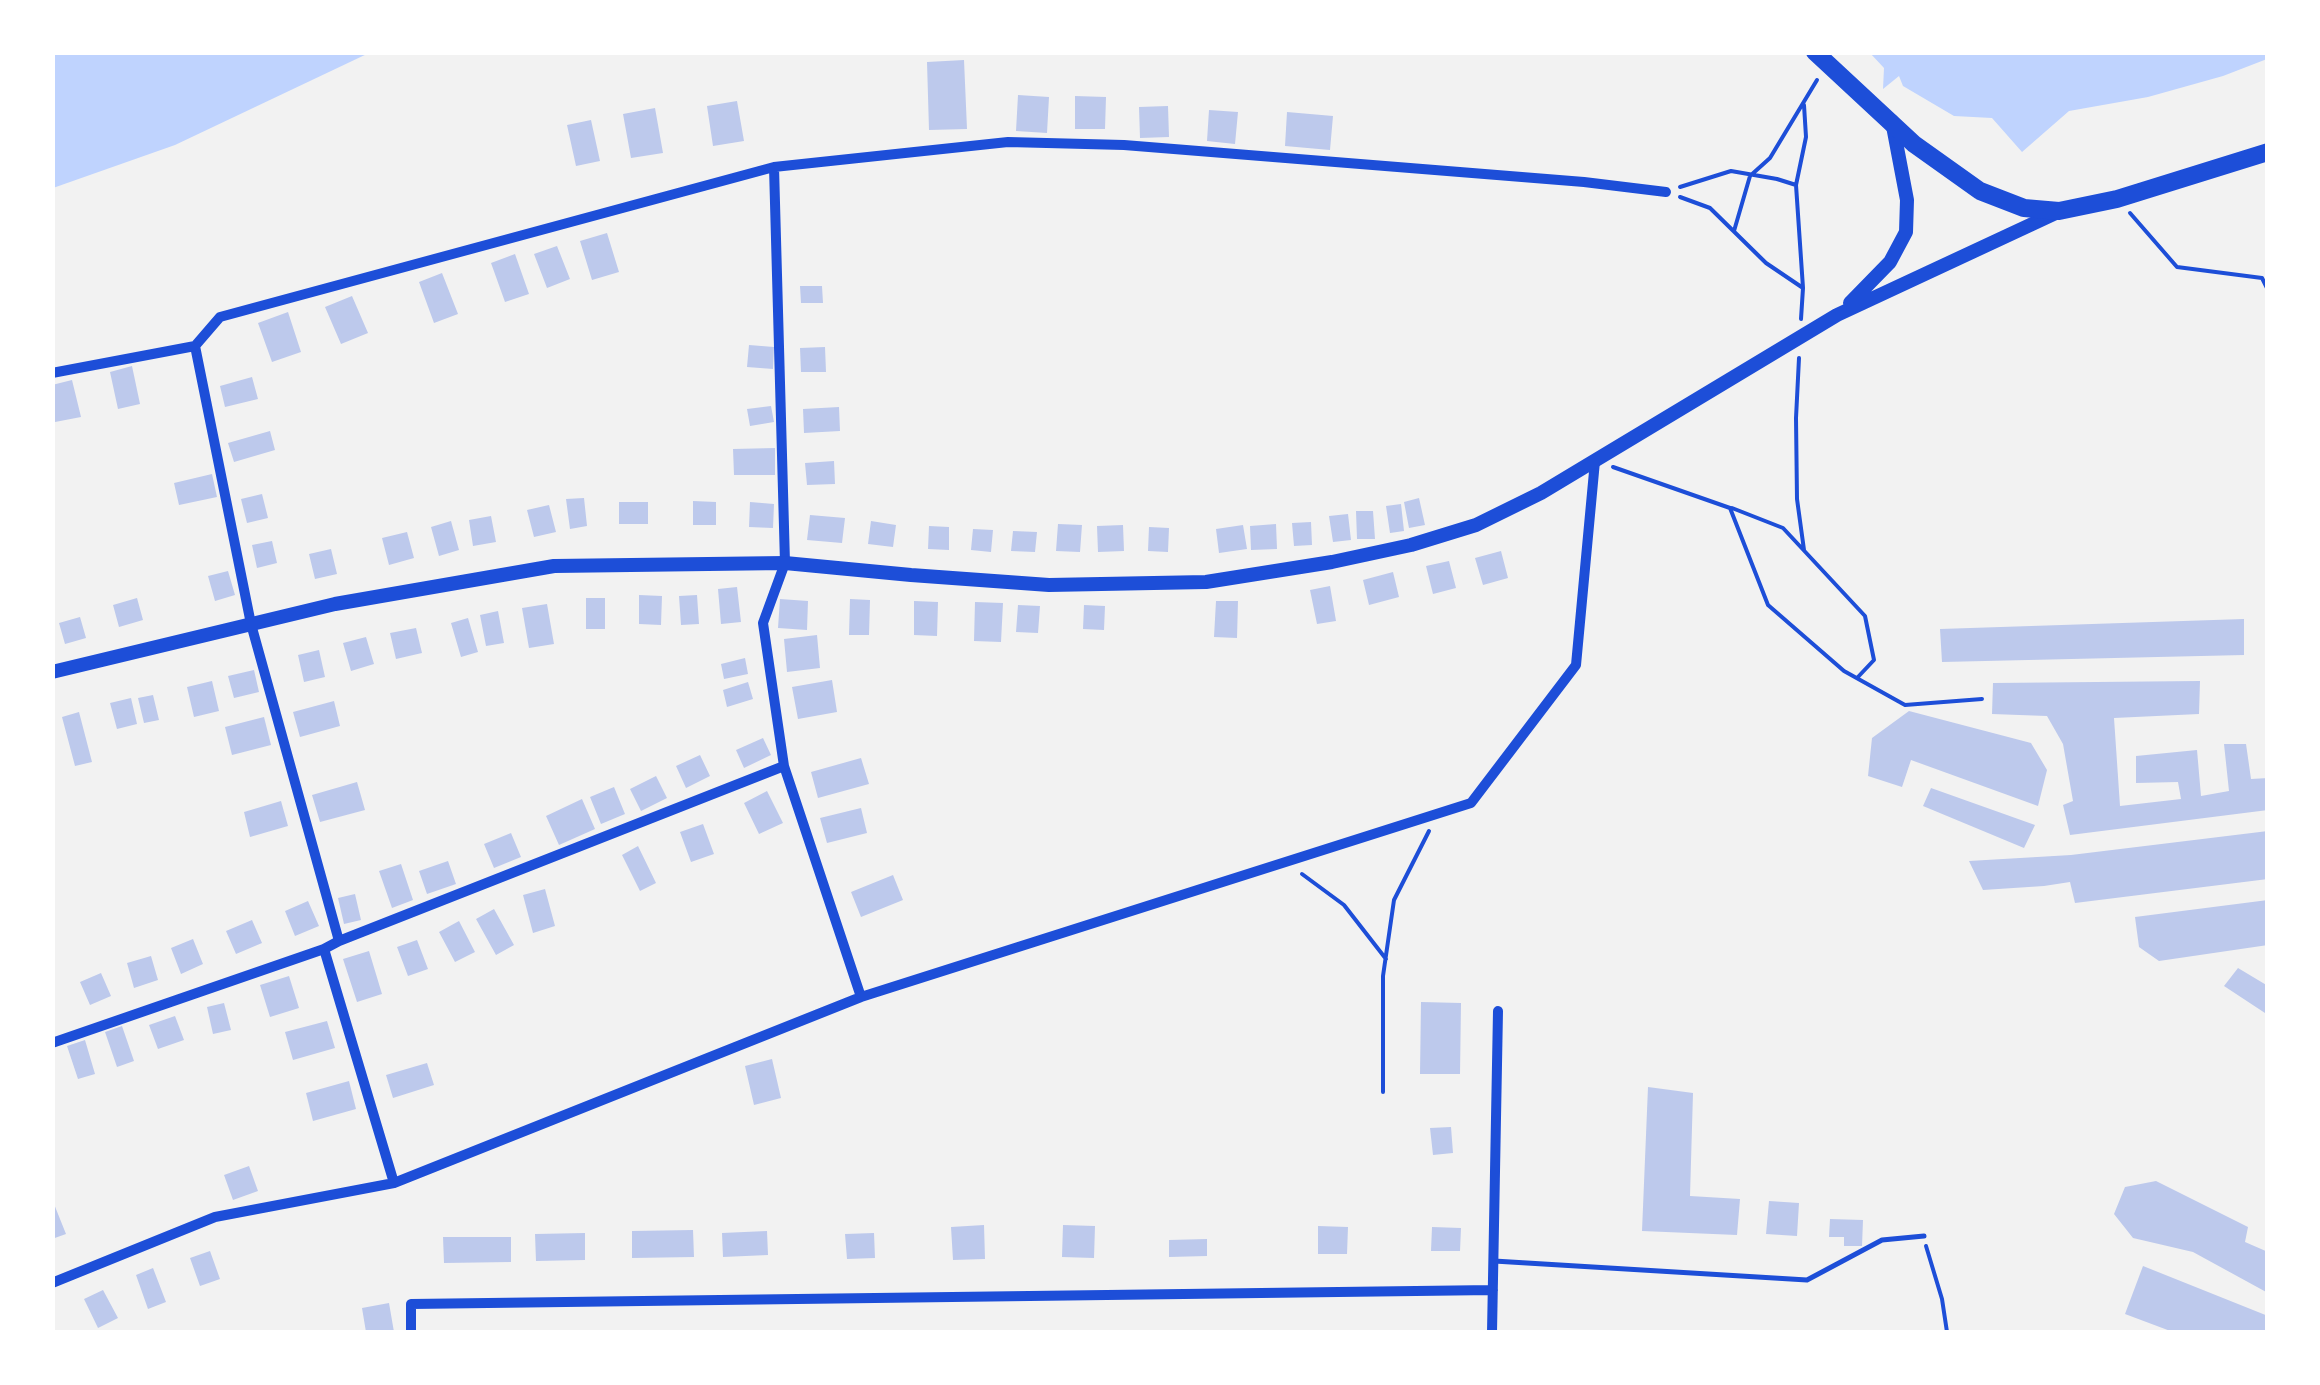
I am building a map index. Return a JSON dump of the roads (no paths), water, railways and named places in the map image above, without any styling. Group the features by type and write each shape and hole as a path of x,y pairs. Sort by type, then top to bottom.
{"main road":[{"path":"1820,58 1914,144 1980,190 2024,208 2059,212 2116,199 2268,152"}],"street":[{"path":"1836,314 1890,262 1906,232 1907,200 1892,120"},
{"path":"52,373 195,346 220,317 774,167 1008,142 1124,145 1666,192"},
{"path":"774,167 785,563 763,623 784,766 861,997"},
{"path":"52,672 335,604 554,566 785,563 1049,585 1206,582 1411,545 1476,525 1541,493 1836,314 2059,212"},
{"path":"195,346 251,624 339,941"},
{"path":"52,1282 215,1216 394,1183 861,997 1471,802 1576,665 1594,461"},
{"path":"52,1043 324,949 784,766"},
{"path":"324,949 394,1183"},
{"path":"1492,1332 1498,1011"},
{"path":"410,1332 411,1304 1493,1290"}],"lane":[{"path":"1494,1261 1807,1280 1882,1240 1924,1236"}],"water":[{"path":"2267,52 2267,59 2223,76 2148,97 2069,111 2022,152 1992,118 1954,116 1903,86 1899,76 1883,89 1884,68 1870,53"},
{"path":"52,53 369,53 175,145 53,188"}]}
